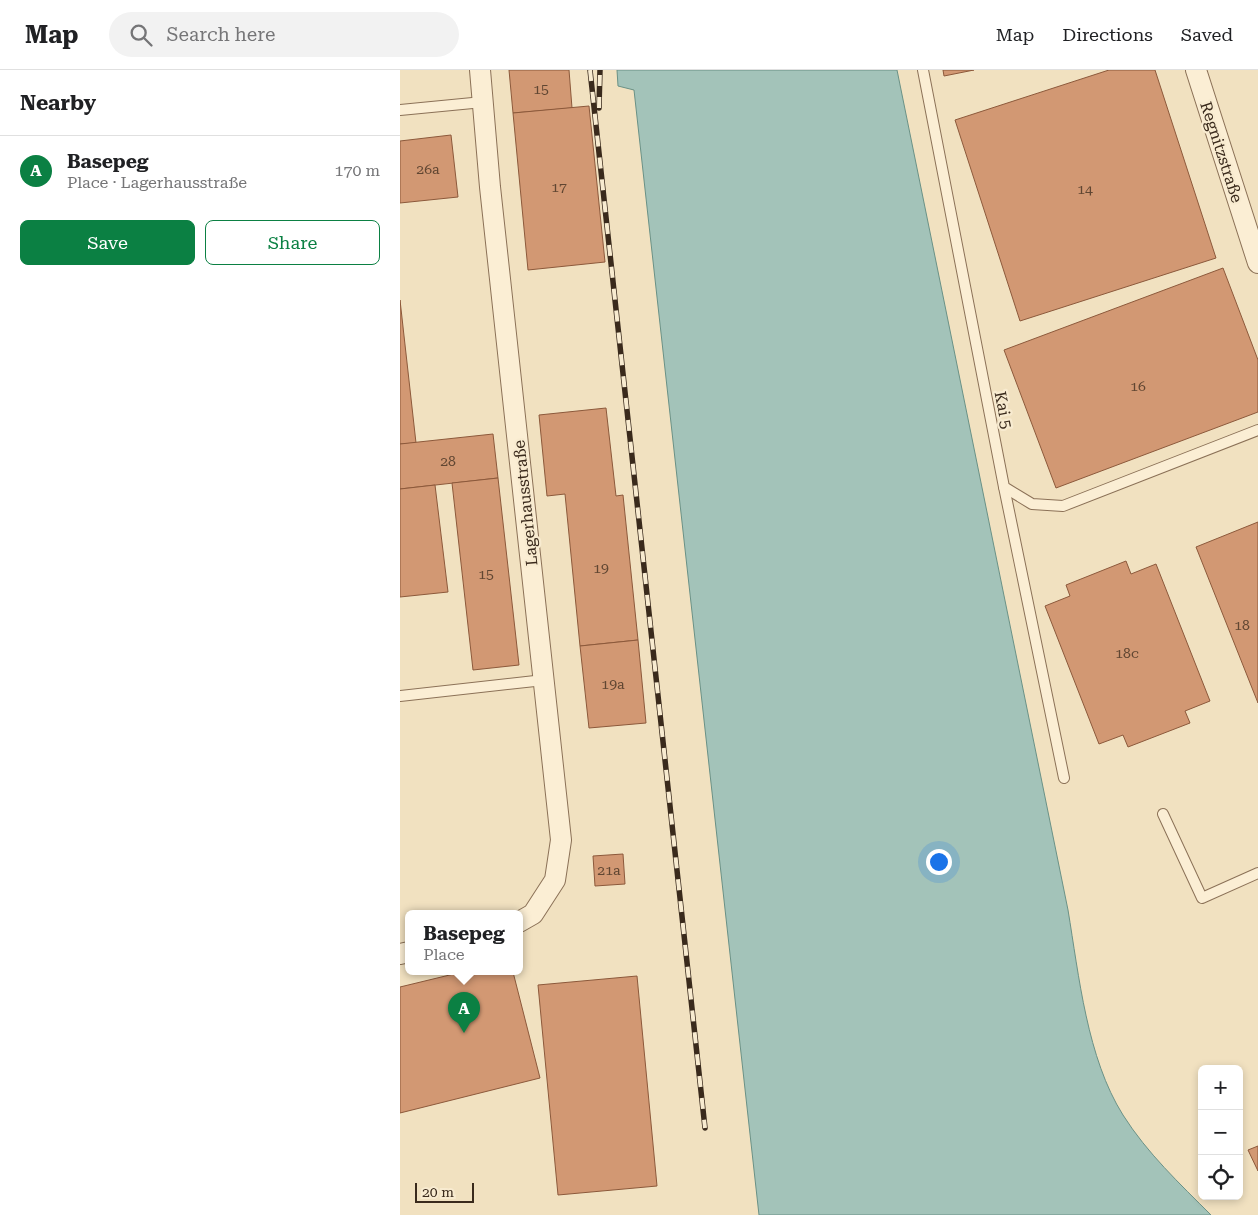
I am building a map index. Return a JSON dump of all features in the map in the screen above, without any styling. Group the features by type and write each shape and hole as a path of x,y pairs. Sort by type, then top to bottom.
{"street":[{"name":"Lagerhausstraße","path":"480,70 490,187 561,840 555,880 533,914 523,920"},
{"name":"Regnitzstraße","path":"1196,70 1258,263"}],"lane":[{"name":"Kai 5","path":"923,70 1004,488 1064,778"},
{"path":"400,110 483,102"},
{"path":"1004,488 1032,504 1063,506 1258,430"},
{"path":"400,696 544,680"},
{"path":"1163,814 1202,898 1258,873"}],"water":[{"path":"617,70 897,70 1068,910 1086,1016 1093,1042 1111,1093 1132,1129 1164,1168 1211,1215 759,1215 634,90 618,86"}],"building":[{"path":"509,70 569,70 572,108 513,113"},
{"path":"943,70 974,70 944,76"},
{"path":"1109,70 1155,70 1216,258 1020,321 955,120"},
{"path":"589,106 605,262 528,270 513,113"},
{"path":"451,135 458,197 400,203 400,141"},
{"path":"1223,268 1258,360 1258,412 1056,488 1004,350"},
{"path":"400,300 416,443 400,444"},
{"path":"606,408 616,496 623,495 638,640 580,646 565,494 547,496 539,415"},
{"path":"493,434 498,478 400,489 400,444"},
{"path":"498,478 519,665 473,670 452,483"},
{"path":"435,485 448,592 400,597 400,489"},
{"path":"1258,522 1258,703 1196,547"},
{"path":"1126,561 1131,574 1156,564 1210,701 1185,711 1190,723 1128,747 1123,735 1099,744 1045,606 1070,596 1066,585"},
{"path":"638,640 646,723 589,728 580,646"},
{"path":"623,854 625,884 595,886 593,856"},
{"path":"450,975 514,975 540,1078 400,1113 400,987"},
{"path":"637,976 657,1186 558,1195 538,985"},
{"path":"1258,1146 1258,1171 1248,1150"}],"railway":[{"path":"590,70 705,1128"},
{"path":"599,108 600,70"}],"place":[{"name":"Basepeg","path":"464,1033"}]}
